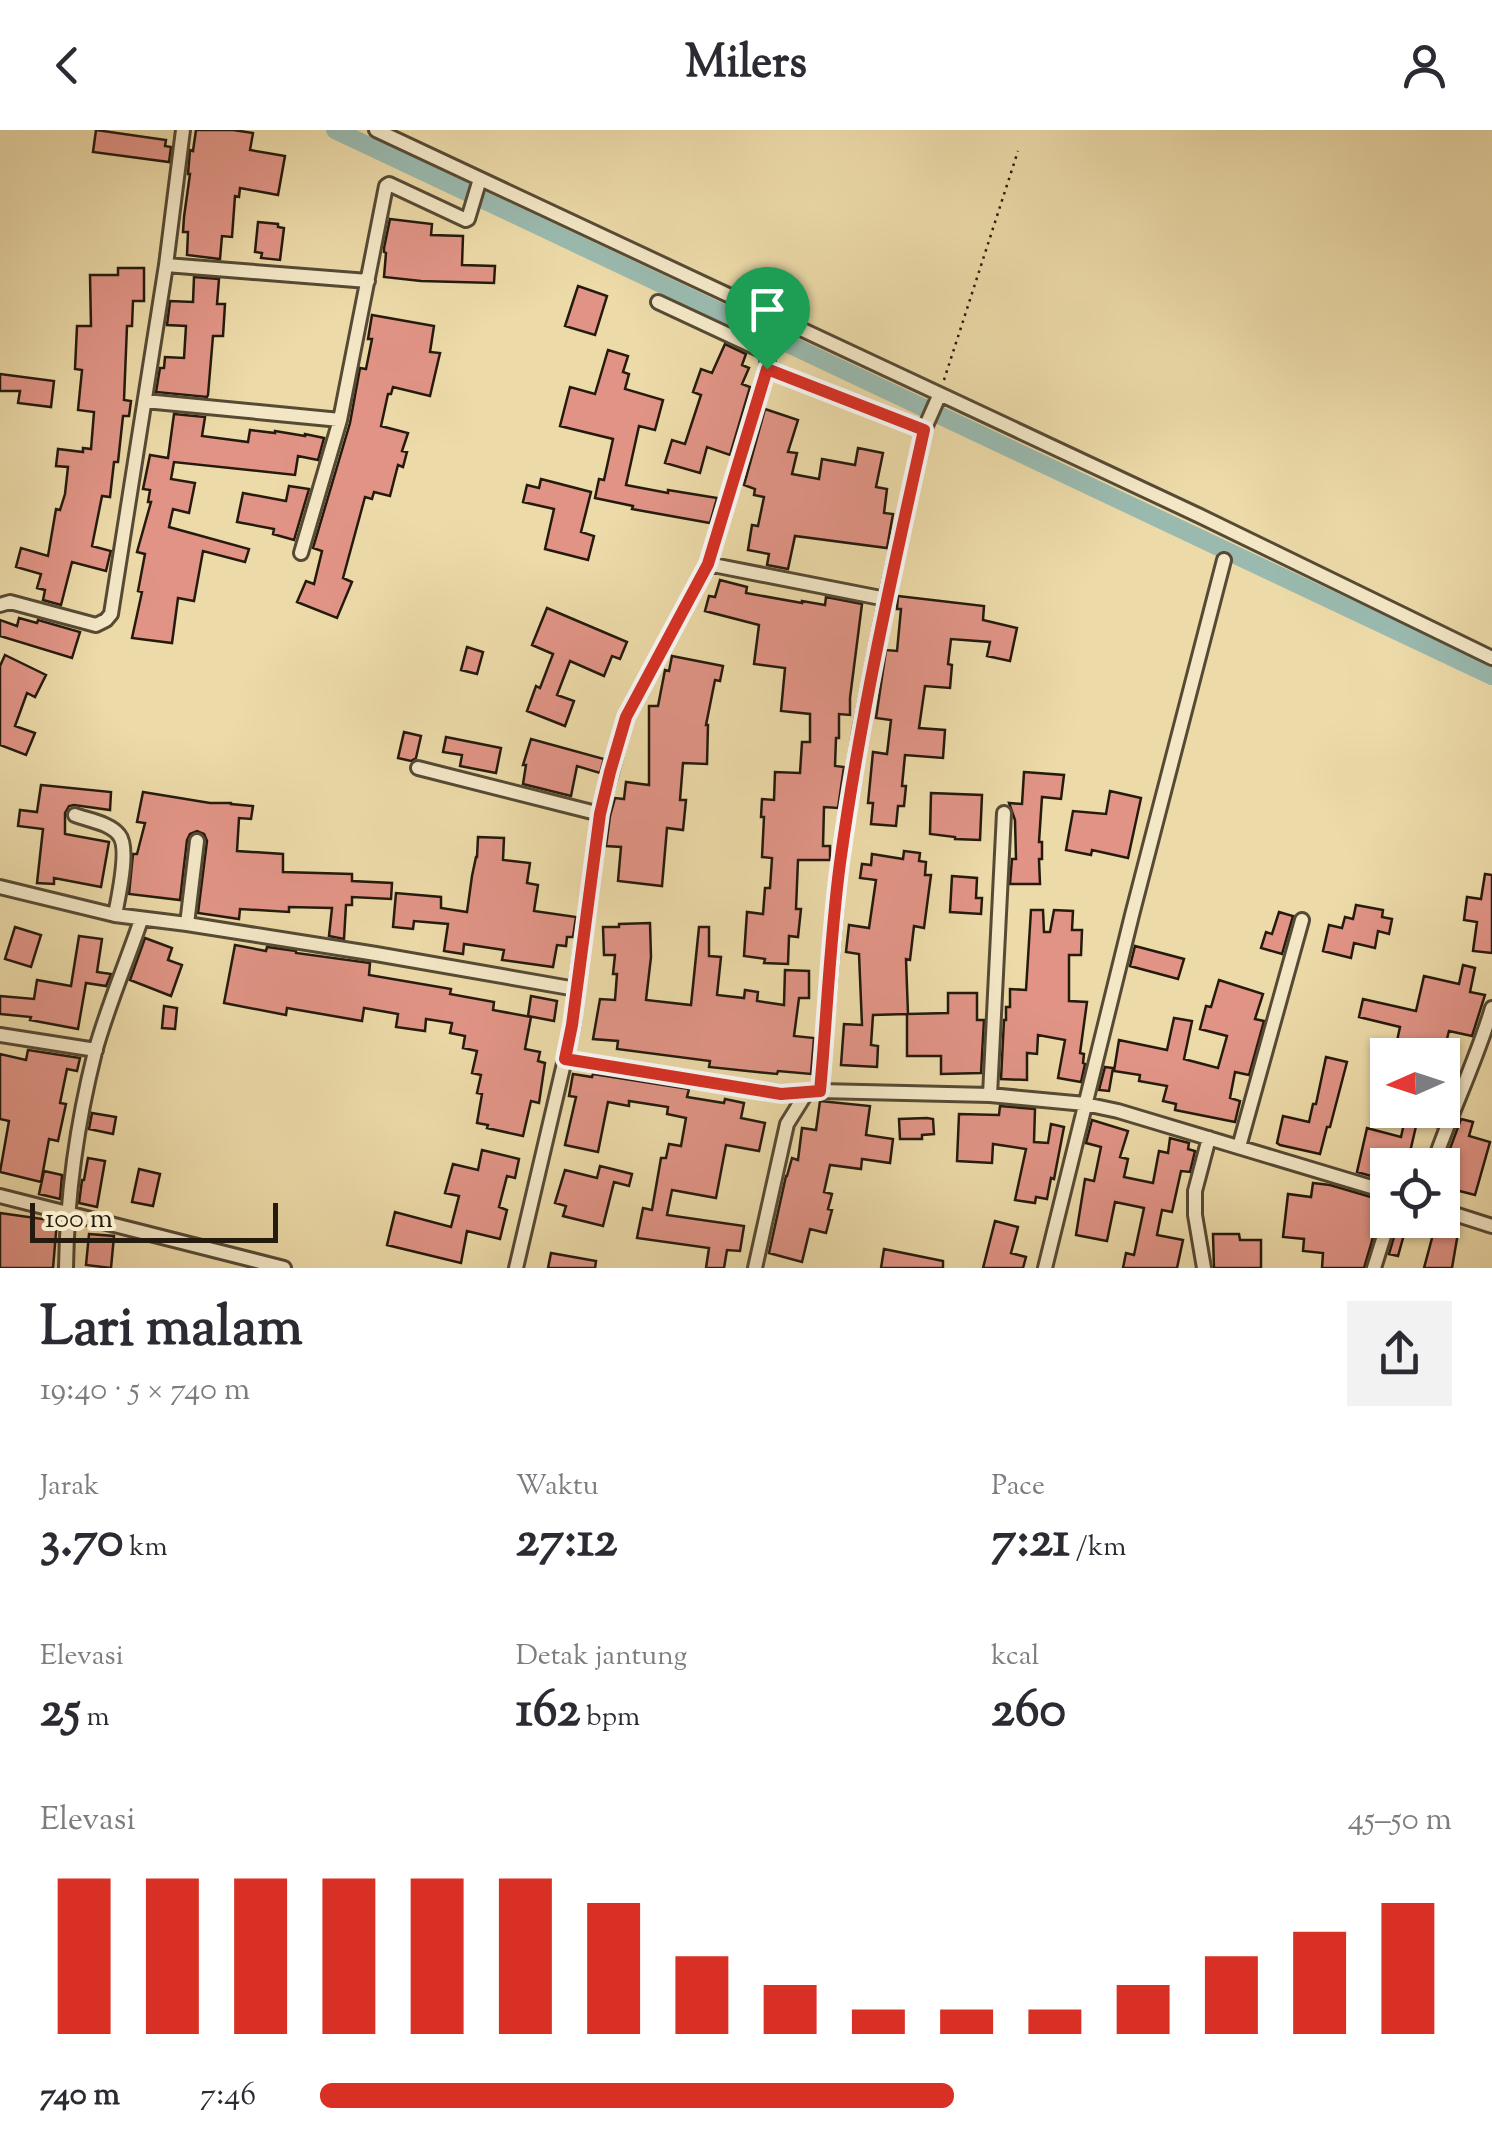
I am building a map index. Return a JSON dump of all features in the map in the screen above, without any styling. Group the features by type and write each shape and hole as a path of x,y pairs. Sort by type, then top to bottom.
{"street":[{"path":"0,605 10,602 96,625 110,614 166,266 183,130"},
{"path":"376,130 478,184 1200,516 1492,658"},
{"path":"302,553 340,420 387,184 463,220 468,219 478,184"},
{"path":"166,266 368,281"},
{"path":"516,1268 572,1025 600,814 626,717 708,564 767,369 768,358 761,350 658,302"},
{"path":"767,369 925,426"},
{"path":"787,1124 813,1091 839,867 860,731 925,426 938,398"},
{"path":"144,400 340,420"},
{"path":"1045,1268 1224,560"},
{"path":"708,564 886,599"},
{"path":"418,768 600,814"},
{"path":"990,1095 1004,812"},
{"path":"74,815 120,835 124,845 116,916"},
{"path":"188,924 196,842"},
{"path":"0,887 116,916 188,924 576,989"},
{"path":"66,1268 67,1213 78,1128 96,1050 141,920"},
{"path":"1239,1147 1302,920"},
{"path":"1440,1148 1482,1044 1492,1008"},
{"path":"0,1035 96,1050"},
{"path":"565,1059 781,1094 813,1091 990,1095 1085,1104 1370,1187"},
{"path":"755,1268 787,1124 781,1094"},
{"path":"1204,1268 1195,1191 1210,1138"},
{"path":"0,1196 284,1268"},
{"path":"1460,1216 1492,1226"},
{"path":"1374,1268 1383,1238"}],"path":[{"path":"938,398 1018,151"}],"building":[{"path":"96,130 166,140 165,146 171,147 169,162 93,152"},
{"path":"196,130 253,133 250,150 285,156 278,195 240,188 239,197 235,196 232,237 222,236 220,259 187,255 184,217 190,150 193,151"},
{"path":"390,219 432,224 431,235 463,236 462,265 495,266 494,283 384,277"},
{"path":"258,222 284,228 280,260 261,258 262,253 255,252"},
{"path":"118,268 144,268 144,301 133,301 132,326 127,326 124,400 131,401 129,416 123,416 110,497 102,496 92,546 111,551 106,571 72,562 61,605 43,600 45,590 37,588 41,574 16,567 21,548 48,556 68,467 56,466 58,449 91,449 94,412 78,410 82,370 75,369 77,326 91,326 90,275 118,275"},
{"path":"194,277 219,279 217,304 225,304 223,336 213,336 208,395 156,392 165,357 184,358 186,326 167,325 170,301 193,302"},
{"path":"578,286 607,296 595,335 565,326"},
{"path":"372,315 434,326 430,352 440,353 430,396 393,387 388,394 381,426 408,433 402,451 407,452 403,467 398,465 390,496 374,492 372,499 365,497 343,578 352,582 337,618 297,602 306,581 314,584 322,551 313,548 350,423 360,368 366,369"},
{"path":"725,344 746,354 742,365 749,368 742,384 750,387 730,455 707,447 700,473 665,463 672,440 685,444 701,395 693,392 701,369 712,373"},
{"path":"608,350 628,356 623,372 629,374 625,389 663,400 655,430 639,426 626,485 717,498 710,523 595,498 599,479 604,480 613,439 560,426 570,387 595,394"},
{"path":"0,374 54,381 51,407 18,403 20,391 0,391"},
{"path":"765,409 798,420 788,452 797,453 792,474 819,479 822,459 855,465 858,448 883,453 876,487 887,489 884,513 893,514 887,548 795,536 788,569 767,565 769,554 748,550 752,525 758,526 764,497 754,495 755,489 744,485"},
{"path":"174,414 205,417 202,436 248,442 250,430 324,438 318,460 298,456 295,475 174,462 171,479 195,483 189,513 173,509 169,527 249,549 245,562 203,551 194,601 178,598 172,643 132,638 145,554 137,552 151,502 150,490 143,489 150,455 168,458"},
{"path":"541,479 591,492 581,532 594,536 588,560 545,549 554,509 523,502 527,485 539,488"},
{"path":"289,486 309,489 294,540 273,534 274,529 237,522 243,493 286,501"},
{"path":"720,580 747,587 746,593 802,603 825,605 826,597 862,604 850,715 839,714 836,738 835,766 844,767 838,808 824,807 823,846 830,846 830,860 798,860 796,909 801,909 798,937 789,936 788,964 764,963 765,959 744,956 747,912 763,914 765,888 770,888 772,858 762,857 762,799 774,800 775,772 800,773 802,742 810,742 810,714 781,711 785,668 754,664 759,625 705,611"},
{"path":"898,596 984,606 983,620 1017,628 1010,661 987,656 990,642 951,639 950,688 925,686 919,728 945,730 943,758 905,755 904,806 898,806 896,826 871,824 873,803 868,803 873,752 887,754 891,720 876,718 886,650 897,651 901,609 897,609"},
{"path":"547,608 627,642 620,659 612,656 604,676 570,661 557,695 574,701 565,726 527,711 553,654 532,645"},
{"path":"19,618 80,632 72,658 0,636 0,620 17,626"},
{"path":"467,647 483,652 477,674 461,670"},
{"path":"5,655 46,675 35,697 27,693 15,726 35,733 26,755 0,745 0,666"},
{"path":"672,656 723,666 720,681 715,680 706,725 707,764 683,763 683,830 667,828 662,886 618,881 621,847 606,846 610,816 615,798 624,799 626,782 649,785 649,706 658,706"},
{"path":"404,732 421,736 416,758 411,761 398,758"},
{"path":"446,737 501,748 496,773 460,766 462,755 443,752"},
{"path":"531,739 604,759 600,773 577,766 571,796 523,784 523,765"},
{"path":"1024,772 1064,775 1061,799 1042,797 1040,884 1010,884 1012,859 1016,859 1015,820 1009,803 1022,804"},
{"path":"41,785 111,792 110,810 74,805 65,813 65,834 109,842 101,887 54,878 54,884 37,883 43,829 18,826 20,810 37,812"},
{"path":"1110,791 1141,798 1128,858 1092,850 1091,855 1066,850 1073,811 1106,814"},
{"path":"143,792 253,806 251,819 239,818 237,851 283,854 283,872 352,874 352,881 392,883 391,899 352,897 352,905 346,905 344,939 329,936 332,908 289,907 289,912 240,909 239,919 198,913 207,841 197,831 187,840 180,900 129,894 133,854 137,854 145,823 137,822"},
{"path":"931,793 982,795 980,840 930,834"},
{"path":"478,837 504,838 503,860 530,863 527,883 538,885 534,911 576,917 573,937 567,937 566,946 557,945 553,967 502,960 504,950 464,944 463,954 444,951 448,924 414,921 413,929 393,927 396,893 441,897 441,908 467,912"},
{"path":"904,851 920,853 919,861 926,862 925,875 931,875 924,928 914,926 910,960 906,959 908,1014 948,1013 948,993 977,993 977,1020 984,1020 981,1073 941,1074 941,1056 907,1056 907,1014 873,1015 871,1045 878,1046 877,1067 841,1065 844,1024 862,1025 859,954 846,952 849,925 869,928 876,880 860,878 862,864 871,865 872,854 903,859"},
{"path":"1485,874 1492,875 1492,953 1473,951 1477,922 1464,920 1467,897 1481,899"},
{"path":"952,876 977,878 976,898 982,898 981,914 950,912"},
{"path":"1356,905 1383,910 1382,917 1392,919 1389,934 1378,931 1375,948 1354,943 1351,958 1323,951 1329,925 1342,928 1345,917 1353,919"},
{"path":"1031,910 1043,910 1044,932 1050,932 1054,910 1073,911 1072,930 1082,930 1081,955 1069,955 1069,1001 1087,1002 1080,1053 1084,1054 1085,1064 1081,1082 1058,1078 1065,1040 1038,1035 1037,1054 1027,1053 1027,1080 1001,1079 1010,989 1026,990"},
{"path":"1279,912 1293,916 1282,954 1261,948 1266,932 1272,934"},
{"path":"650,923 646,1000 691,1005 699,927 709,927 709,956 721,957 717,995 744,998 745,990 758,992 757,1001 784,1005 785,970 809,971 809,998 799,998 794,1036 814,1038 811,1074 709,1067 710,1061 617,1049 618,1041 593,1039 600,999 615,1000 615,955 604,955 603,927"},
{"path":"15,927 41,935 31,967 5,959"},
{"path":"79,936 102,939 97,972 111,974 106,986 86,983 78,1029 0,1014 0,996 34,999 37,980 71,986"},
{"path":"145,938 172,948 168,960 182,965 171,996 130,980"},
{"path":"235,945 370,963 369,975 451,989 450,994 494,1002 493,1010 531,1017 525,1049 540,1052 538,1061 545,1063 539,1103 531,1101 523,1136 477,1123 481,1075 472,1073 477,1051 463,1048 465,1036 450,1033 452,1023 426,1019 425,1031 396,1027 398,1014 364,1008 362,1021 287,1008 286,1015 224,1003"},
{"path":"1135,946 1184,959 1178,979 1130,966"},
{"path":"1463,965 1475,968 1470,992 1485,995 1472,1036 1449,1031 1447,1038 1398,1038 1400,1027 1359,1017 1363,999 1416,1011 1424,976 1459,984"},
{"path":"1219,980 1263,994 1255,1019 1264,1021 1249,1075 1235,1072 1230,1098 1240,1101 1235,1122 1175,1110 1176,1104 1163,1101 1167,1086 1139,1081 1140,1075 1114,1071 1119,1040 1167,1050 1174,1018 1192,1021 1184,1059 1218,1068 1227,1036 1200,1029"},
{"path":"531,996 557,1001 554,1021 528,1016"},
{"path":"164,1006 177,1008 175,1029 162,1028"},
{"path":"28,1050 80,1058 77,1071 67,1069 60,1103 66,1104 58,1141 49,1139 41,1182 0,1172 9,1121 0,1119 0,1054 26,1060"},
{"path":"1326,1057 1347,1062 1320,1154 1280,1145 1277,1143 1283,1116 1309,1122"},
{"path":"1105,1067 1113,1068 1109,1091 1099,1090"},
{"path":"573,1074 689,1089 687,1097 744,1103 741,1118 765,1123 759,1151 726,1145 716,1198 672,1190 667,1215 744,1226 740,1251 727,1250 724,1268 706,1268 709,1248 637,1238 643,1208 652,1210 661,1158 666,1158 669,1144 681,1146 686,1118 667,1114 668,1107 608,1102 598,1152 565,1145 576,1097 569,1096"},
{"path":"820,1101 870,1106 866,1135 893,1139 890,1163 862,1159 861,1169 830,1165 824,1192 832,1194 828,1209 832,1210 826,1233 810,1229 802,1262 769,1253 786,1176 792,1158 798,1160 802,1128 816,1130"},
{"path":"1000,1106 1035,1109 1034,1142 1048,1143 1051,1124 1064,1127 1047,1199 1036,1197 1035,1203 1015,1200 1026,1149 993,1144 992,1163 957,1161 959,1114 999,1115"},
{"path":"92,1113 116,1117 113,1134 89,1129"},
{"path":"899,1119 933,1119 934,1134 922,1135 922,1139 900,1139"},
{"path":"1092,1120 1128,1131 1120,1157 1128,1159 1124,1177 1153,1183 1159,1151 1168,1153 1170,1138 1189,1143 1188,1149 1195,1151 1190,1172 1181,1171 1172,1212 1162,1210 1157,1235 1183,1240 1177,1268 1123,1268 1126,1253 1134,1255 1144,1208 1115,1202 1107,1241 1076,1235 1085,1179 1094,1181 1101,1147 1086,1143"},
{"path":"1460,1122 1473,1122 1469,1136 1490,1142 1475,1195 1460,1191 1460,1148 1450,1148"},
{"path":"1367,1128 1401,1137 1403,1128 1416,1128 1411,1148 1370,1148 1370,1176 1357,1172"},
{"path":"482,1150 519,1159 515,1178 507,1176 499,1207 507,1210 500,1239 467,1231 461,1263 387,1245 395,1212 451,1227 459,1196 445,1193 453,1164 478,1170"},
{"path":"88,1158 105,1161 97,1207 79,1203"},
{"path":"600,1166 632,1174 629,1186 614,1182 603,1226 563,1216 566,1206 555,1203 565,1170 597,1178"},
{"path":"139,1169 160,1174 153,1206 132,1202"},
{"path":"44,1171 62,1175 60,1199 39,1194"},
{"path":"1313,1183 1370,1197 1373,1238 1364,1268 1322,1268 1323,1253 1303,1251 1304,1239 1283,1237 1288,1194 1311,1197"},
{"path":"0,1213 57,1221 53,1268 0,1268"},
{"path":"995,1221 1018,1227 1011,1253 1026,1257 1023,1268 983,1268"},
{"path":"89,1234 114,1236 111,1268 86,1265"},
{"path":"1213,1234 1239,1234 1240,1240 1261,1240 1261,1268 1214,1268"},
{"path":"1394,1238 1403,1238 1398,1256 1389,1254"},
{"path":"1432,1238 1457,1238 1452,1268 1424,1268"},
{"path":"884,1249 943,1261 943,1268 881,1268"},
{"path":"551,1253 596,1261 595,1268 548,1268"}],"waterway":[{"path":"335,130 1492,676"}],"route":[{"path":"767,369 924,430 860,731 839,867 820,1091 781,1094 565,1059 600,814 626,717 708,564 767,369"}]}
